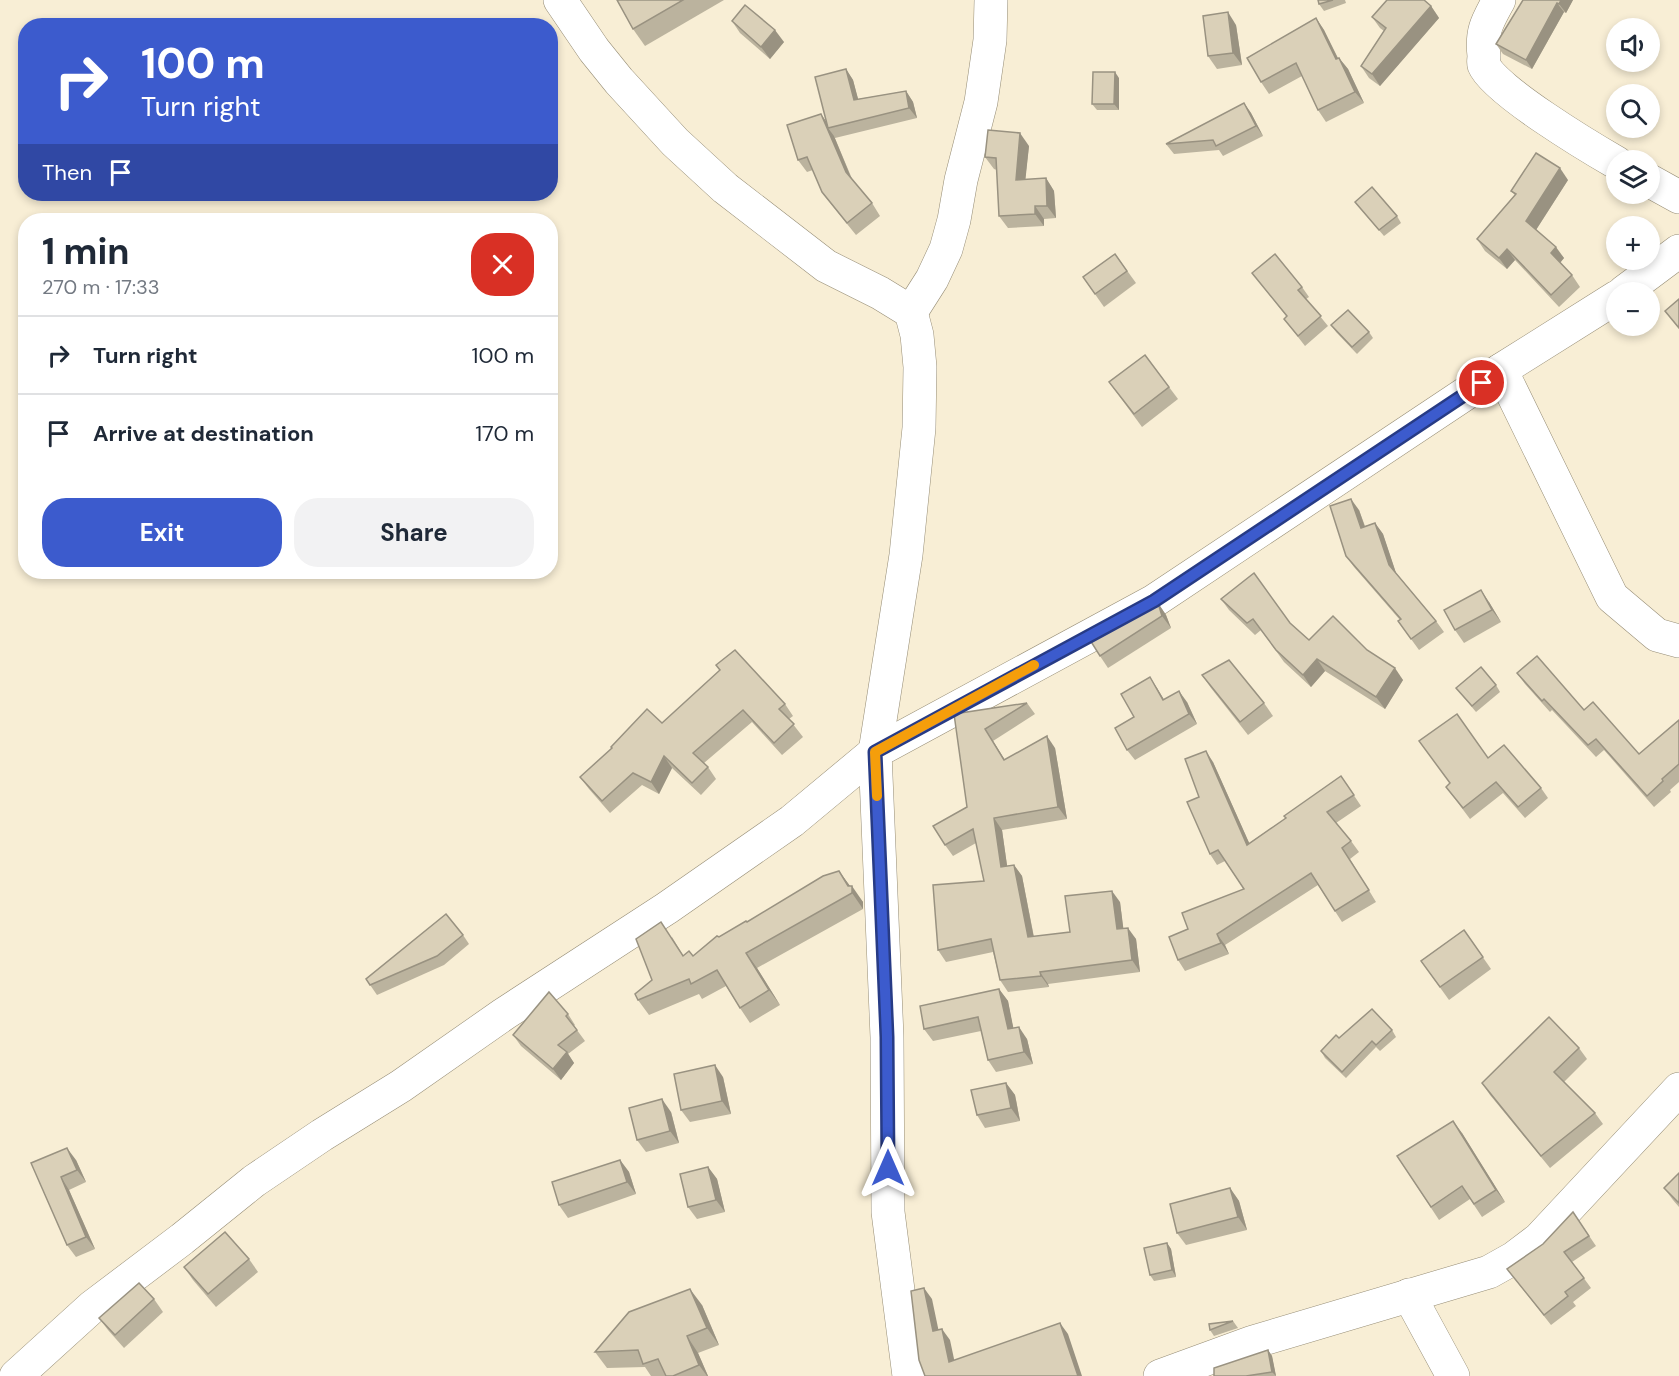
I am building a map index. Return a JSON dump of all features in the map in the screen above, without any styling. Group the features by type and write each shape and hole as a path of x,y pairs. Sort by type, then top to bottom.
{"street":[{"path":"911,312 932,279 946,249 954,220 961,180 981,102 990,40 991,0"},
{"path":"1499,0 1490,15 1482,38 1484,65 1502,87 1606,157"},
{"path":"567,3 619,81 675,142 725,188 826,266 880,293 911,312 917,335 920,367 919,428 906,555 875,752 887,1037 888,1212 909,1376"},
{"path":"1660,186 1679,196"},
{"path":"1637,282 1679,251"},
{"path":"16,1376 92,1307 254,1181 401,1086 504,1014 676,902 792,821 875,752 1154,601 1501,370 1606,304"},
{"path":"1501,370 1612,597 1657,635 1679,641"},
{"path":"1160,1376 1253,1342 1489,1272 1514,1258 1539,1239 1679,1089"},
{"path":"1409,1295 1453,1376"}],"building":[{"path":"617,0 683,0 633,29"},
{"path":"1318,0 1333,0 1319,4"},
{"path":"1387,0 1424,0 1431,6 1372,74 1361,66 1386,28 1372,17"},
{"path":"1523,0 1561,0 1559,4 1557,3 1526,60 1496,44"},
{"path":"745,5 775,30 761,47 732,21"},
{"path":"1228,12 1233,53 1208,56 1203,16"},
{"path":"1316,18 1355,92 1318,110 1296,63 1261,82 1247,58"},
{"path":"846,69 854,100 906,91 909,108 828,128 815,77"},
{"path":"1093,72 1115,72 1114,104 1092,104"},
{"path":"1244,103 1256,126 1216,146 1213,140 1166,144"},
{"path":"821,114 846,172 872,203 847,223 822,192 807,157 798,160 787,125"},
{"path":"988,130 1020,133 1016,180 1046,178 1047,206 1035,206 1035,214 999,216 996,158 985,157"},
{"path":"1536,153 1560,168 1526,221 1556,247 1551,253 1572,275 1551,295 1507,249 1499,258 1477,239 1516,194 1511,191"},
{"path":"1372,187 1397,216 1379,230 1355,202"},
{"path":"1115,254 1127,271 1095,294 1083,277"},
{"path":"1275,254 1302,287 1298,290 1321,316 1298,336 1284,319 1287,316 1252,273"},
{"path":"1679,299 1679,328 1665,311"},
{"path":"1348,310 1369,332 1352,347 1331,325"},
{"path":"1145,355 1169,387 1134,414 1109,382"},
{"path":"1351,499 1361,528 1375,523 1389,565 1436,621 1411,639 1398,621 1401,619 1346,556 1330,506"},
{"path":"1254,573 1290,623 1309,640 1333,616 1367,650 1395,668 1376,697 1317,659 1303,675 1276,650 1253,619 1247,623 1221,599"},
{"path":"1481,590 1492,610 1455,630 1444,610"},
{"path":"1158,603 1162,616 1100,656 1090,640"},
{"path":"735,650 785,704 779,709 794,724 774,743 743,710 693,753 708,767 692,783 664,756 651,782 633,773 602,801 580,777 612,748 647,709 662,723 720,670 716,665"},
{"path":"1537,656 1584,710 1593,702 1639,754 1679,720 1679,764 1647,796 1596,739 1588,745 1544,699 1542,701 1517,673"},
{"path":"1229,660 1264,703 1240,722 1202,675"},
{"path":"1481,667 1496,685 1472,706 1456,688"},
{"path":"1150,677 1163,700 1179,691 1189,714 1127,750 1115,728 1134,717 1121,694"},
{"path":"1027,703 985,729 1004,760 1047,736 1058,807 994,818 1001,867 1014,865 1028,937 1070,932 1065,896 1112,891 1117,929 1128,928 1132,960 1040,972 1041,976 1000,980 991,939 938,950 933,885 984,881 973,829 945,845 933,826 967,807 954,714"},
{"path":"1457,714 1488,758 1504,745 1541,788 1518,807 1496,782 1463,808 1446,787 1450,783 1419,741"},
{"path":"1206,751 1247,845 1341,776 1354,795 1327,812 1351,841 1342,848 1369,890 1335,911 1311,873 1217,934 1221,943 1178,960 1169,937 1188,929 1182,913 1244,889 1218,850 1210,854 1187,802 1199,797 1185,759"},
{"path":"839,871 848,886 852,886 852,893 746,953 769,990 740,1008 717,970 691,984 689,979 638,1000 635,994 652,980 636,939 661,922 683,956 689,951 693,956 717,936 747,922 823,876"},
{"path":"446,914 463,935 437,956 370,985 366,979"},
{"path":"1464,930 1483,957 1440,987 1421,961"},
{"path":"999,989 1008,1029 1019,1027 1024,1052 988,1060 978,1017 924,1029 920,1006"},
{"path":"549,992 568,1014 566,1016 577,1030 558,1045 567,1052 553,1069 513,1035"},
{"path":"1372,1009 1392,1030 1376,1045 1372,1041 1342,1072 1321,1051 1336,1035 1339,1038"},
{"path":"1549,1017 1579,1048 1554,1072 1595,1113 1541,1156 1482,1083"},
{"path":"715,1065 722,1101 681,1110 674,1074"},
{"path":"1006,1083 1011,1108 977,1115 971,1090"},
{"path":"662,1099 670,1131 637,1140 629,1108"},
{"path":"1453,1121 1496,1190 1474,1204 1462,1186 1431,1207 1397,1156"},
{"path":"67,1148 77,1170 61,1177 86,1237 67,1245 31,1163"},
{"path":"620,1160 627,1182 559,1205 552,1182"},
{"path":"708,1167 716,1200 688,1207 680,1174"},
{"path":"1679,1173 1679,1203 1664,1188"},
{"path":"1230,1188 1238,1217 1177,1233 1170,1204"},
{"path":"1573,1212 1589,1236 1564,1252 1584,1278 1565,1292 1568,1296 1544,1315 1507,1269 1543,1244"},
{"path":"225,1232 249,1259 208,1294 184,1267"},
{"path":"1167,1243 1172,1270 1150,1275 1144,1248"},
{"path":"139,1283 154,1299 115,1335 99,1318"},
{"path":"924,1288 933,1331 942,1329 949,1362 1060,1323 1078,1376 925,1376 919,1360 911,1291"},
{"path":"690,1289 707,1328 687,1336 699,1365 673,1376 666,1376 658,1359 643,1364 638,1350 595,1352 629,1312"},
{"path":"1233,1321 1210,1330 1209,1324"},
{"path":"1268,1350 1272,1372 1246,1376 1214,1376 1214,1368"}],"slow traffic":[{"path":"877,796 875,752 1034,665"}],"route":[{"path":"888,1168 887,1037 875,752 1154,601 1482,383"}]}
